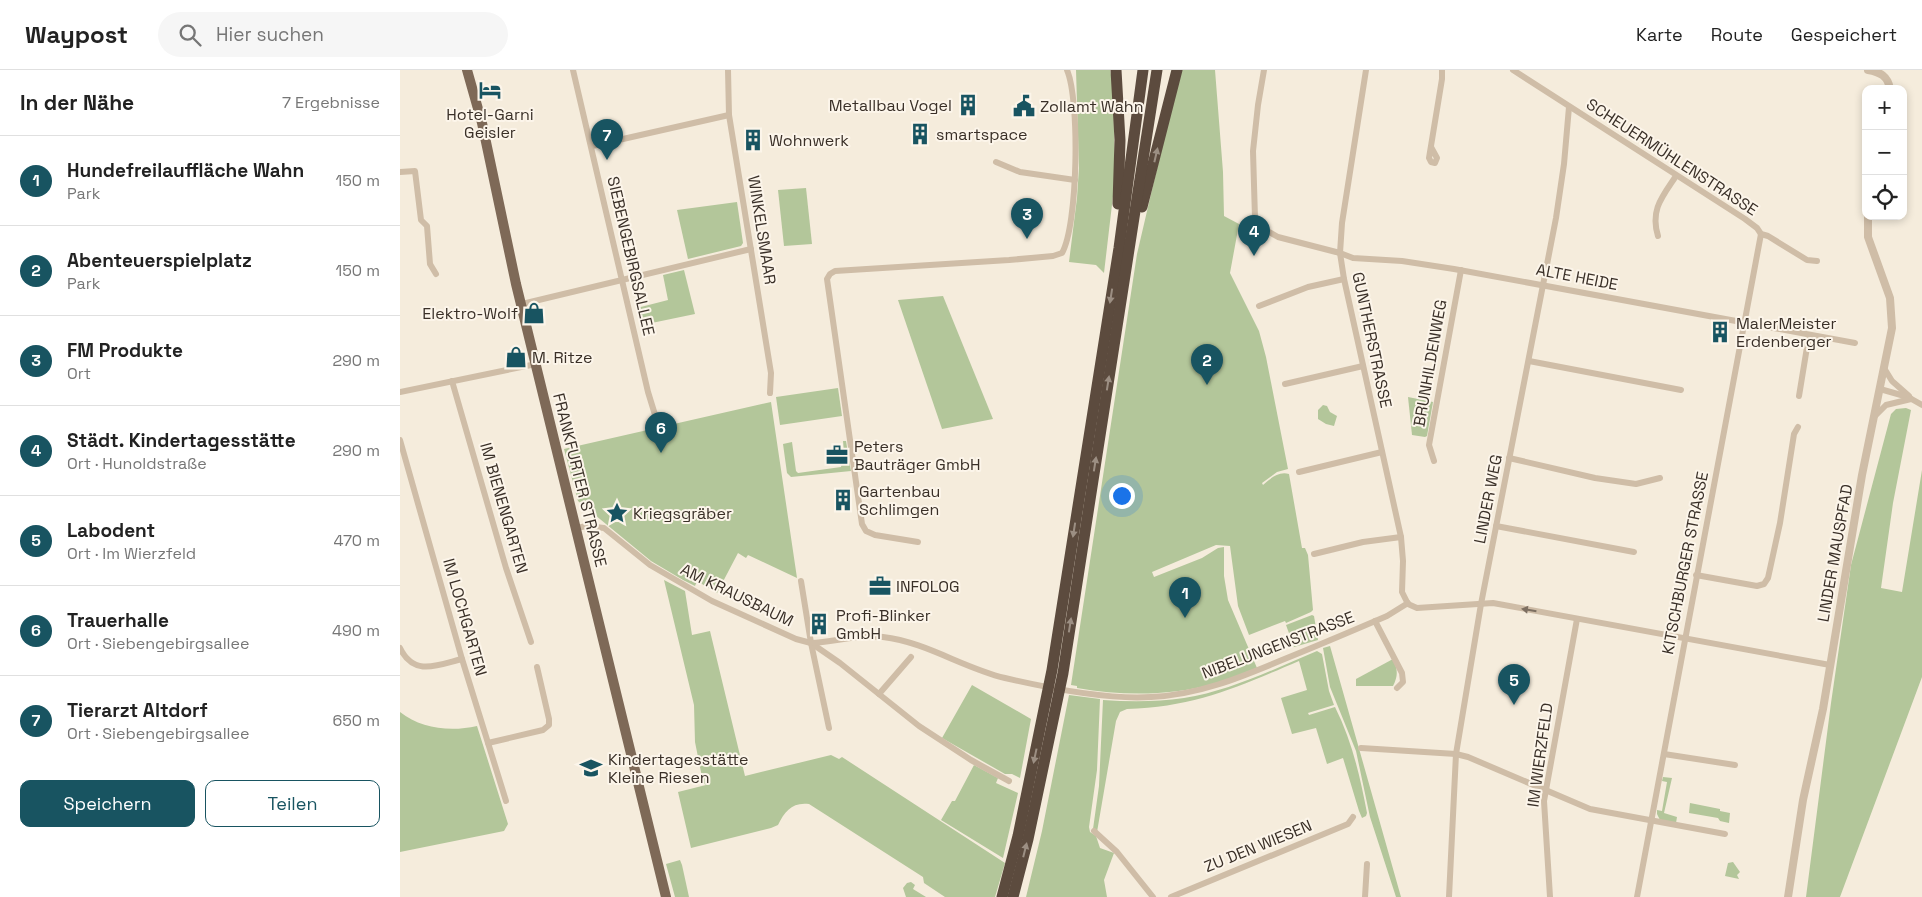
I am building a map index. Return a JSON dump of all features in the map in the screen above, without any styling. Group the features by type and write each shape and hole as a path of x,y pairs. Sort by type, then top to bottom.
{"highway":[{"path":"1116,70 1120,140 1119,248"},
{"path":"1002,897 1018,836 1052,670 1119,248 1143,70"},
{"path":"1013,897 1028,839 1063,673 1157,70"},
{"path":"1127,270 1177,70"}],"main road":[{"name":"FRANKFURTER STRASSE","path":"467,70 482,124 536,364 666,897"}],"street":[{"name":"SIEBENGEBIRGSALLEE","path":"573,70 648,392 656,418"},
{"name":"WINKELSMAAR","path":"728,70 729,115 771,373 770,393"},
{"path":"918,542 875,535 866,531 862,524 827,279 835,271 1058,255 1065,248 1070,232 1075,180 1074,101 1067,70"},
{"name":"ALTE HEIDE","path":"1264,70 1253,151 1256,218 1266,232 1353,258 1412,262 1461,270 1855,343"},
{"name":"GUNTHERSTRASSE","path":"1366,70 1342,223 1340,253 1344,279 1401,537 1403,561 1402,592 1408,603"},
{"path":"1431,146 1442,70"},
{"name":"SCHEUERMÜHLENSTRASSE","path":"1513,70 1757,228 1761,234 1768,236 1807,260 1817,261"},
{"path":"1868,70 1886,77 1890,85"},
{"name":"LINDER WEG","path":"1449,897 1456,754 1481,604 1529,361 1562,178 1569,107"},
{"path":"592,146 729,115"},
{"path":"996,162 1020,172 1075,180"},
{"path":"400,172 414,171 421,220 426,226 430,264 436,274"},
{"path":"1658,236 1653,222 1657,207 1676,176"},
{"name":"LINDER MAUSPFAD","path":"1788,897 1803,800 1823,709 1874,417 1892,328 1891,304 1868,237 1868,220"},
{"name":"KITSCHBURGER STRASSE","path":"1637,897 1761,234"},
{"path":"522,304 751,249"},
{"name":"BRUNHILDENWEG","path":"1434,461 1429,445 1461,270"},
{"path":"1259,306 1308,286 1344,279"},
{"path":"1799,396 1809,335"},
{"path":"1529,361 1680,390"},
{"path":"400,392 536,364"},
{"path":"1285,384 1363,366"},
{"path":"1884,368 1892,381 1912,399 1922,405"},
{"name":"IM BIENENGARTEN","path":"452,381 506,568 531,642"},
{"path":"1880,389 1912,399"},
{"path":"1874,417 1886,405 1912,399"},
{"path":"1696,575 1757,586 1764,584 1768,578 1780,523 1794,434 1798,427"},
{"name":"IM LOCHGARTEN","path":"400,440 462,659 506,801"},
{"path":"1299,472 1382,452"},
{"path":"1510,458 1594,478 1636,484 1660,478"},
{"name":"AM KRAUSBAUM","path":"576,528 587,526 604,528 650,564 712,600 796,639 811,643 840,663 926,731 971,760 1009,781"},
{"path":"1496,526 1634,552"},
{"path":"1314,554 1363,542 1401,537"},
{"path":"801,581 811,643 829,728"},
{"path":"1408,603 1417,608 1493,603 1830,665"},
{"name":"NIBELUNGENSTRASSE","path":"811,643 870,636 895,639 920,646 985,672 1033,683 1102,695 1152,697 1200,690 1238,679 1375,621 1408,603"},
{"name":"IM WIERZFELD","path":"1550,897 1545,811 1546,791 1577,619"},
{"name":"NIBELUNGENSTRASSE","path":"1375,621 1402,673 1403,682 1398,688"},
{"path":"400,648 408,660 423,667 429,668 462,659"},
{"path":"879,694 911,658"},
{"path":"488,743 543,730 548,725 549,719 537,667"},
{"path":"1361,748 1456,754 1468,757 1590,809 1725,834"},
{"path":"1664,754 1734,765"},
{"name":"ZU DEN WIESEN","path":"1171,897 1348,824 1353,817"},
{"path":"1094,831 1117,852 1153,897"},
{"path":"1365,897 1367,864"}],"green space":[{"path":"1076,70 1110,70 1113,85 1115,179 1104,273 1096,265 1069,262 1079,168"},
{"path":"1180,70 1215,70 1223,172 1224,216 1239,224 1230,273 1259,331 1266,357 1288,469 1277,472 1262,483 1263,485 1271,478 1281,474 1289,474 1302,548 1305,548 1308,555 1313,610 1286,623 1285,621 1249,635 1238,606 1230,546 1216,545 1152,572 1154,577 1224,547 1224,576 1228,600 1257,668 1225,681 1180,691 1146,694 1094,691 1071,685 1137,254"},
{"path":"806,188 812,244 784,246 778,190"},
{"path":"737,202 743,243 741,246 688,259 677,210"},
{"path":"684,270 695,314 642,325 637,308 668,300 663,275"},
{"path":"943,296 993,419 942,429 898,300"},
{"path":"838,388 842,416 780,425 776,397"},
{"path":"1408,397 1433,402 1427,436 1425,437 1412,435"},
{"path":"771,402 797,578 748,555 746,558 738,553 717,593 697,581 695,586 651,561 578,501 564,449"},
{"path":"1323,405 1327,406 1330,412 1337,416 1334,426 1318,419 1318,410"},
{"path":"1906,408 1911,410 1893,503 1881,588 1902,592 1922,470 1922,677 1840,897 1806,897 1851,565 1891,414 1896,409"},
{"path":"843,441 846,441 851,471 791,477 787,473 783,444 792,442 796,471 798,473 841,467 840,453 844,452"},
{"path":"664,580 685,591 692,635 710,631 745,776 831,755 839,759 842,757 1005,863 995,897 945,897 924,883 923,877 809,804 798,804 790,808 778,825 771,828 691,848 678,792 706,785 703,782 695,742 694,705"},
{"path":"1312,615 1314,616 1318,640 1294,647 1286,625"},
{"path":"1330,646 1401,897 1396,897 1370,817 1356,751 1330,687 1323,648"},
{"path":"1317,651 1322,654 1329,691 1334,705 1308,713 1309,715 1335,707 1355,759 1367,813 1366,816 1362,818 1359,811 1343,758 1327,764 1316,728 1292,734 1281,698 1307,690 1299,661 1236,687 1195,700 1127,709 1120,712 1116,721 1097,832 1093,829 1099,786 1103,700 1154,701 1201,695 1252,679"},
{"path":"1393,659 1397,673 1393,686 1356,686 1356,679"},
{"path":"972,685 1031,719 1020,778 1012,774 1005,774 942,738"},
{"path":"1069,695 1100,699 1097,770 1089,827 1090,832 1096,836 1100,848 1114,853 1104,880 1107,897 1026,897 1042,831"},
{"path":"400,712 417,722 437,728 457,729 477,726 508,824 504,831 400,852"},
{"path":"974,765 998,778 996,783 1018,793 1003,858 941,820 952,801 955,801"},
{"path":"1663,777 1672,778 1664,813 1677,817 1676,823 1660,820 1657,814 1657,810 1662,811 1667,782 1662,781"},
{"path":"1690,803 1730,813 1729,823 1720,821 1718,818 1689,813"},
{"path":"680,860 689,897 675,897 666,864"},
{"path":"1733,862 1740,872 1737,875 1739,879 1725,876 1728,863"},
{"path":"911,882 915,885 913,889 926,897 906,897 903,888 907,883"}],"place":[{"name":"Hotel-Garni Geisler","path":"490,90"},
{"name":"Metallbau Vogel","path":"968,105"},
{"name":"Zollamt Wahn","path":"1024,106"},
{"name":"smartspace","path":"920,134"},
{"name":"Wohnwerk","path":"753,140"},
{"name":"Tierarzt Altdorf","path":"607,160"},
{"name":"FM Produkte","path":"1027,239"},
{"name":"Städt. Kindertagesstätte","path":"1254,256"},
{"name":"Elektro-Wolf","path":"534,313"},
{"name":"MalerMeister Erdenberger","path":"1720,332"},
{"name":"M. Ritze","path":"516,357"},
{"name":"Abenteuerspielplatz","path":"1207,385"},
{"name":"Trauerhalle","path":"661,453"},
{"name":"Peters Bauträger GmbH","path":"837,455"},
{"name":"Gartenbau Schlimgen","path":"843,500"},
{"name":"Kriegsgräber","path":"617,513"},
{"name":"INFOLOG","path":"880,586"},
{"name":"Hundefreilauffläche Wahn","path":"1185,618"},
{"name":"Profi-Blinker GmbH","path":"819,624"},
{"name":"Labodent","path":"1514,705"},
{"name":"Kindertagesstätte Kleine Riesen","path":"591,768"}]}
